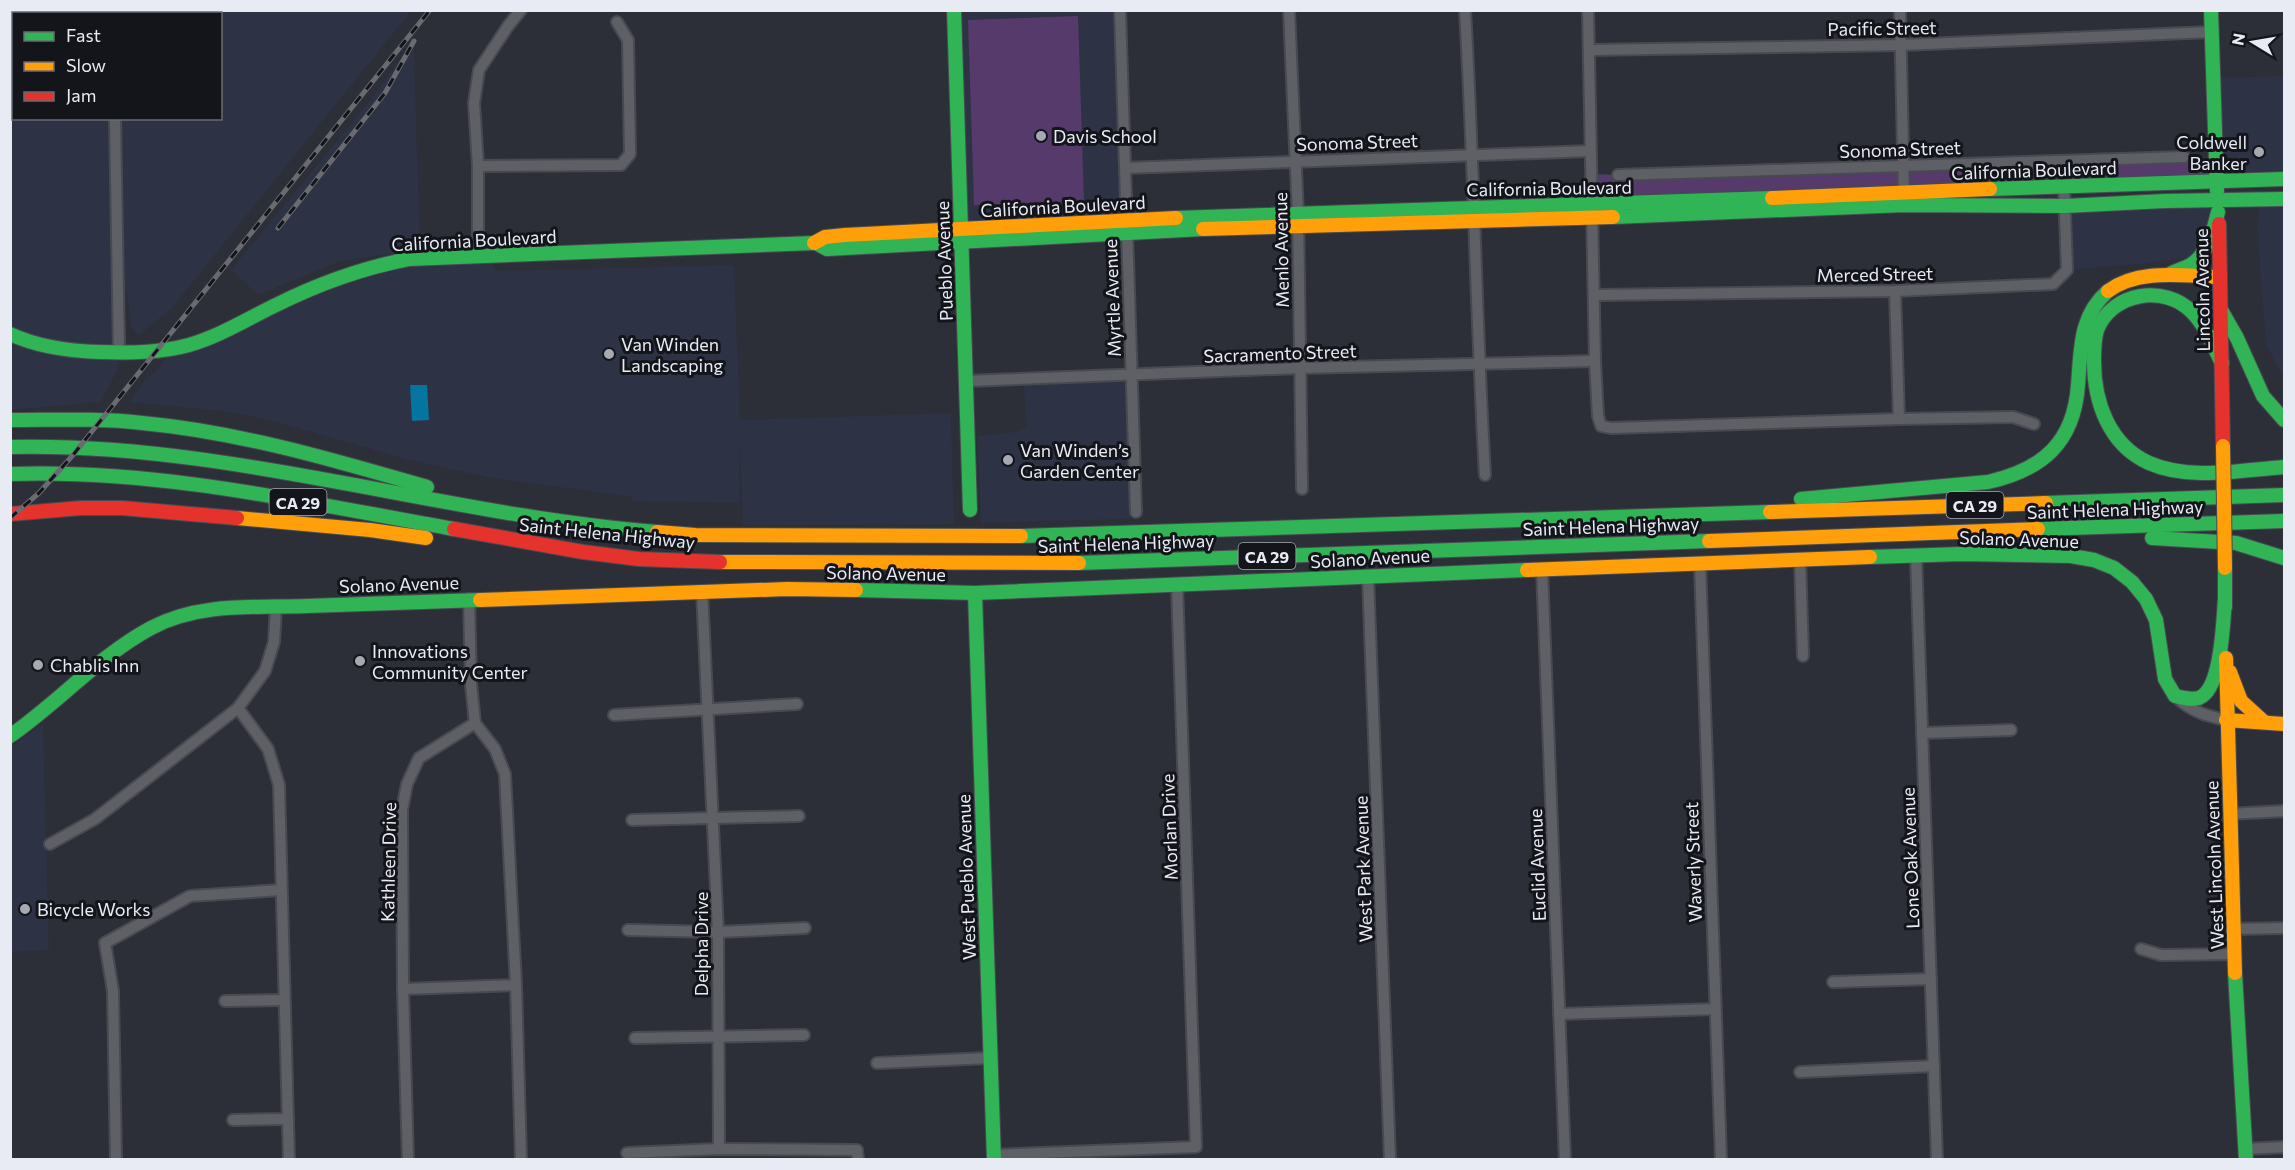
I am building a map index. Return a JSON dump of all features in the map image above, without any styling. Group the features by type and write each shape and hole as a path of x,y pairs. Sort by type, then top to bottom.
{"main road":[{"name":"Pueblo Avenue","path":"954,10 970,510"},
{"name":"Lincoln Avenue","path":"2211,10 2221,310 2225,568"},
{"name":"California Boulevard","path":"10,334 57,350 156,352 189,345 237,326 277,304 360,269 409,258 816,243 825,237 845,235 960,236 1127,226 1591,212 1904,199 2064,186 2284,179"},
{"name":"California Boulevard","path":"1904,199 2065,206 2218,206 2284,199"},
{"path":"2164,277 2192,264 2202,255 2211,240 2218,206"},
{"path":"1666,516 1800,499 1988,482 2012,477 2034,468 2051,453 2067,433 2076,412 2079,346 2084,322 2096,302 2114,286 2130,279 2220,277"},
{"path":"2222,363 2199,322 2186,306 2167,297 2147,293 2128,298 2111,310 2099,326 2094,346 2095,388 2101,413 2113,435 2130,452 2149,463 2171,470 2194,472 2284,467"},
{"path":"2221,310 2265,399 2284,420"},
{"path":"10,420 118,421 159,424 249,439 530,517"},
{"name":"Saint Helena Highway","path":"10,447 104,446 165,452 530,517 630,531 695,535 1062,536 2284,495"},
{"name":"Saint Helena Highway","path":"10,474 81,472 151,477 204,484 583,552 694,562 1065,564 2284,521"},
{"path":"10,514 69,508 122,507 370,530 495,546 583,552"},
{"path":"1952,533 2068,534 2214,540 2248,545 2284,558"},
{"name":"Solano Avenue","path":"10,736 132,639 149,629 177,616 236,607 796,589 975,593 1800,559 2000,554 2071,556 2094,560 2114,568 2132,582 2146,599 2156,620 2166,680 2175,696"},
{"name":"West Lincoln Avenue","path":"2225,568 2226,720 2233,929 2246,1154"},
{"name":"West Pueblo Avenue","path":"975,593 994,1157"},
{"path":"2175,696 2184,699 2199,699 2212,685 2217,672 2225,599"},
{"path":"2226,654 2233,684 2241,701 2249,712 2264,722"},
{"path":"2226,720 2284,724"}],"street":[{"path":"478,256 478,166 474,102 479,70 521,10"},
{"name":"Myrtle Avenue","path":"1120,10 1136,512"},
{"name":"Menlo Avenue","path":"1289,10 1298,220 1302,489"},
{"path":"1465,10 1473,154 1478,364 1485,475"},
{"path":"1588,10 1595,361 1598,417 1601,426 1611,428 2013,417 2034,424"},
{"path":"1900,10 1904,199"},
{"path":"478,166 621,165 630,154 628,40 618,22"},
{"name":"Pacific Street","path":"1589,50 1900,45 2211,32"},
{"path":"115,120 119,352"},
{"name":"Sonoma Street","path":"1125,168 1590,150"},
{"name":"Sonoma Street","path":"1618,175 2184,158"},
{"name":"Merced Street","path":"1594,295 1895,291 2053,284 2067,270 2064,186"},
{"path":"1895,291 1899,419"},
{"name":"Sacramento Street","path":"966,381 1299,368 1595,361"},
{"name":"Lone Oak Avenue","path":"1916,556 1937,1160"},
{"path":"1800,559 1803,656"},
{"name":"Waverly Street","path":"1700,564 1721,1160"},
{"name":"Euclid Avenue","path":"1542,569 1564,1160"},
{"name":"West Park Avenue","path":"1368,578 1390,1160"},
{"name":"Morlan Drive","path":"1177,584 1196,1160"},
{"name":"Delpha Drive","path":"702,591 718,932 719,1149"},
{"path":"469,599 471,684 475,723 495,749 505,774 516,985 521,1160"},
{"path":"50,844 95,819 238,708 265,671 274,642 276,607"},
{"path":"2175,696 2187,708 2226,720"},
{"path":"614,715 796,704"},
{"path":"238,708 268,749 279,785 289,1160"},
{"name":"Kathleen Drive","path":"408,1160 403,989 402,810 407,784 419,758 475,723"},
{"path":"1922,733 2011,730"},
{"path":"2229,814 2284,811"},
{"path":"632,820 799,816"},
{"path":"116,1160 113,990 105,943 190,896 281,891"},
{"path":"628,930 718,932 805,928"},
{"path":"2233,929 2284,928"},
{"path":"2141,949 2161,955 2235,954"},
{"path":"1833,982 1931,979"},
{"path":"403,989 516,985"},
{"path":"225,1001 284,1000"},
{"path":"1559,1014 1715,1009"},
{"path":"635,1038 804,1035"},
{"path":"877,1063 989,1058"},
{"path":"1800,1072 1934,1066"},
{"path":"233,1120 288,1119"},
{"path":"994,1157 1196,1147"},
{"path":"2246,1154 2284,1147"},
{"path":"627,1153 719,1149 857,1150 858,1160"}],"shaded area":[{"path":"11,11 12,120 222,120 222,12 120,11 411,11 171,309 138,336 131,325 127,295 119,286 118,369 101,402 11,410"},
{"name":"Davis School","path":"954,11 1120,11 1126,220 960,230"},
{"path":"1078,16 1084,201 974,205 968,20"},
{"path":"414,51 420,250 340,261 258,295 231,270 368,103 399,60"},
{"path":"2284,76 2284,179 2216,182 2213,78"},
{"path":"2184,157 2216,158 2216,182 1591,206 1590,174 1618,175"},
{"path":"2261,199 2284,199 2284,379 2266,345 2257,229"},
{"path":"2218,200 2202,255 2151,263 2067,270 2065,206"},
{"path":"488,256 495,271 734,265 740,420 951,413 954,524 743,526 740,445 739,503 633,501 632,497 486,477 410,460 277,422 231,412 129,402 144,381 159,368 171,348 360,269"},
{"path":"1126,381 1130,519 981,523 977,436 1015,432 1026,428 1024,385"},
{"path":"43,724 49,950 11,952 10,747"}],"water":[{"path":"410,385 427,385 429,420 412,421"}],"railway":[{"path":"10,518 39,493 73,455 430,10"},
{"path":"278,228 385,93 414,41"}],"traffic: fast":[{"path":"954,10 970,510"},
{"path":"2211,10 2217,191"},
{"path":"1990,189 2284,179"},
{"path":"1176,218 1772,198"},
{"path":"1613,217 1904,205 2065,206 2165,201 2284,199"},
{"path":"2170,274 2192,264 2203,253 2218,212"},
{"path":"816,243 827,249 1203,229"},
{"path":"10,334 31,342 64,349 110,352 156,351 189,345 223,332 292,297 324,284 357,272 409,259 814,243"},
{"path":"1801,499 1988,482 2007,477 2039,461 2052,451 2070,423 2078,385 2083,334 2092,311 2108,291"},
{"path":"2222,363 2197,318 2181,303 2154,295 2127,300 2114,307 2104,317 2096,334 2095,376 2097,392 2106,421 2114,434 2135,455 2165,468 2181,472 2216,473 2284,467"},
{"path":"2221,310 2237,338 2263,396 2284,420"},
{"path":"10,420 126,421 178,427 250,440 322,457 427,487"},
{"path":"10,447 92,449 173,456 254,467 495,511 657,532"},
{"path":"10,474 66,474 178,482 454,529"},
{"path":"2046,503 2284,495"},
{"path":"1021,536 1770,512"},
{"path":"2038,529 2284,521"},
{"path":"2152,538 2236,543 2284,558"},
{"path":"1079,563 1709,541"},
{"path":"1870,557 1962,554 2071,556 2094,560 2114,568 2132,582 2146,599 2156,620 2165,679 2175,696 2193,699 2207,692 2217,669 2225,599"},
{"path":"2225,568 2225,607"},
{"path":"856,590 975,593 1527,570"},
{"path":"975,593 994,1160"},
{"path":"10,736 132,639 151,628 188,614 247,607 480,600"},
{"path":"2235,973 2246,1160"}],"traffic: slow":[{"path":"1772,198 1990,189"},
{"path":"1203,229 1613,217"},
{"path":"814,243 825,237 845,235 1176,218"},
{"path":"2108,291 2120,284 2147,276 2220,277"},
{"path":"2223,446 2225,568"},
{"path":"1770,512 2046,503"},
{"path":"237,518 370,530 426,538"},
{"path":"1709,541 2038,529"},
{"path":"657,532 695,535 1021,536"},
{"path":"1527,570 1870,557"},
{"path":"720,562 1079,563"},
{"path":"480,600 787,589 856,590"},
{"path":"2226,658 2235,973"},
{"path":"2230,672 2241,701 2264,722"},
{"path":"2226,720 2284,724"}],"traffic: jam":[{"path":"2219,224 2223,446"},
{"path":"10,514 81,508 122,508 237,518"},
{"path":"454,529 583,552 639,559 720,562"}],"place":[{"name":"Davis School","path":"1041,136"},
{"name":"Coldwell Banker","path":"2259,152"},
{"name":"Van Winden Landscaping","path":"609,354"},
{"name":"Van Winden’s Garden Center","path":"1008,460"},
{"name":"Innovations Community Center","path":"360,661"},
{"name":"Chablis Inn","path":"38,665"},
{"name":"Bicycle Works","path":"25,909"}]}
